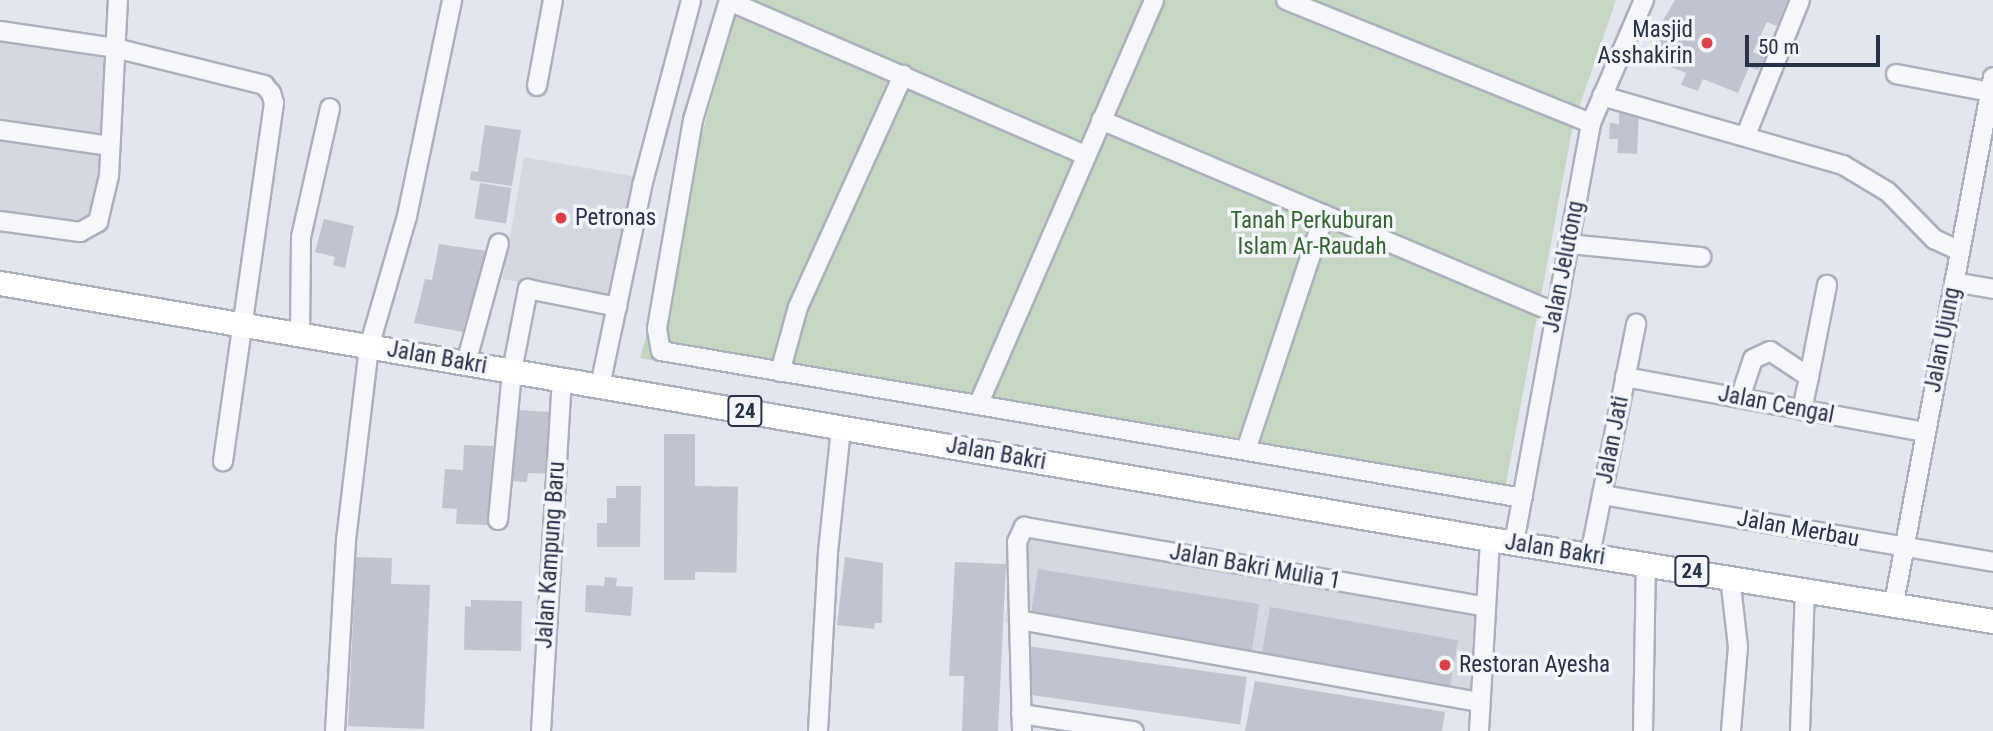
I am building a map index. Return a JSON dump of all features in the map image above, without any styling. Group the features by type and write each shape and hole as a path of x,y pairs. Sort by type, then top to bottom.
{"main road":[{"name":"Jalan Bakri","path":"0,284 1490,539 1993,621"}],"street":[{"path":"0,221 90,230 104,207 118,0"},
{"path":"335,731 345,553 369,347 407,216 452,0"},
{"path":"537,86 553,0"},
{"path":"600,386 642,186 691,0"},
{"path":"979,403 1154,0"},
{"path":"1286,0 1591,123"},
{"name":"Jalan Jelutong","path":"1514,543 1591,123 1644,0"},
{"path":"1746,135 1800,0"},
{"path":"1085,155 729,1 693,120 657,345 670,355 979,403 1523,498"},
{"path":"0,31 115,48 264,85 271,93 274,103 223,461"},
{"path":"1896,74 1992,84"},
{"path":"780,372 798,307 902,75"},
{"name":"Jalan Ujung","path":"1894,603 1960,251 1985,167 1992,84"},
{"path":"1602,96 1746,135 1867,176 1934,240 1960,251"},
{"path":"300,335 301,237 330,108"},
{"path":"1101,120 1555,313"},
{"path":"0,130 110,146"},
{"path":"1246,450 1324,215"},
{"path":"466,363 499,243"},
{"path":"1569,244 1701,257"},
{"path":"1954,282 1993,289"},
{"path":"1802,410 1827,285"},
{"path":"498,520 512,371 528,289 617,307"},
{"name":"Jalan Jati","path":"1590,555 1636,324"},
{"path":"1740,398 1753,359 1765,350 1809,377"},
{"name":"Jalan Cengal","path":"1625,377 1926,432"},
{"name":"Jalan Kampung Baru","path":"541,731 562,380"},
{"path":"818,731 828,552 841,428"},
{"name":"Jalan Merbau","path":"1602,495 1993,562"},
{"name":"Jalan Bakri Mulia 1","path":"1019,620 1017,542 1024,527 1485,607"},
{"path":"1479,731 1490,539"},
{"path":"1643,731 1646,564"},
{"path":"1730,578 1738,647 1731,731"},
{"path":"1800,731 1805,589"},
{"path":"1133,731 1021,722 1019,620 1480,702"}],"shaded area":[{"path":"0,25 121,42 116,175 110,209 94,235 81,238 0,227"},
{"path":"524,157 633,176 612,298 502,279"},
{"path":"1023,519 1492,602 1474,705 1005,622"}],"green space":[{"name":"Tanah Perkuburan Islam Ar-Raudah","path":"739,0 1616,0 1573,125 1502,505 640,358"}],"building":[{"name":"Masjid Asshakirin","path":"1675,0 1787,0 1777,26 1767,22 1753,52 1765,57 1758,70 1749,67 1738,93 1703,79 1698,91 1681,85 1686,73 1650,59 1662,34 1656,32"},
{"path":"1619,111 1639,112 1637,154 1617,153 1618,139 1609,139 1610,123 1619,124"},
{"path":"485,125 521,130 512,186 470,180 471,171 478,172"},
{"path":"480,183 512,188 506,224 474,219"},
{"path":"324,219 354,226 345,268 333,265 335,257 315,252"},
{"path":"439,244 494,252 480,314 468,312 463,332 414,323 425,279 432,280"},
{"path":"515,410 553,412 549,474 528,473 527,482 512,481 513,469 508,468"},
{"path":"664,434 695,434 695,580 664,580"},
{"path":"464,445 493,446 489,525 456,524 457,509 442,508 445,469 463,470"},
{"path":"616,486 641,486 640,547 597,547 597,523 607,523 607,498 616,498"},
{"path":"695,486 738,487 736,573 693,572"},
{"path":"356,557 392,558 391,584 430,585 424,729 348,726"},
{"path":"845,557 883,563 882,623 875,623 874,629 837,625"},
{"path":"955,562 1006,564 998,731 962,731 964,676 949,676"},
{"path":"1038,569 1259,604 1251,653 1030,618"},
{"path":"605,577 617,578 616,586 633,587 631,616 585,612 586,585 604,586"},
{"path":"471,600 522,601 521,651 464,650 465,606 471,607"},
{"path":"1270,607 1458,640 1449,691 1261,658"},
{"path":"1027,646 1247,677 1240,724 1020,694"},
{"path":"1255,681 1445,712 1442,731 1245,731"}],"place":[{"name":"Masjid Asshakirin","path":"1707,43"},
{"name":"Petronas","path":"561,218"},
{"name":"Restoran Ayesha","path":"1445,665"}]}
